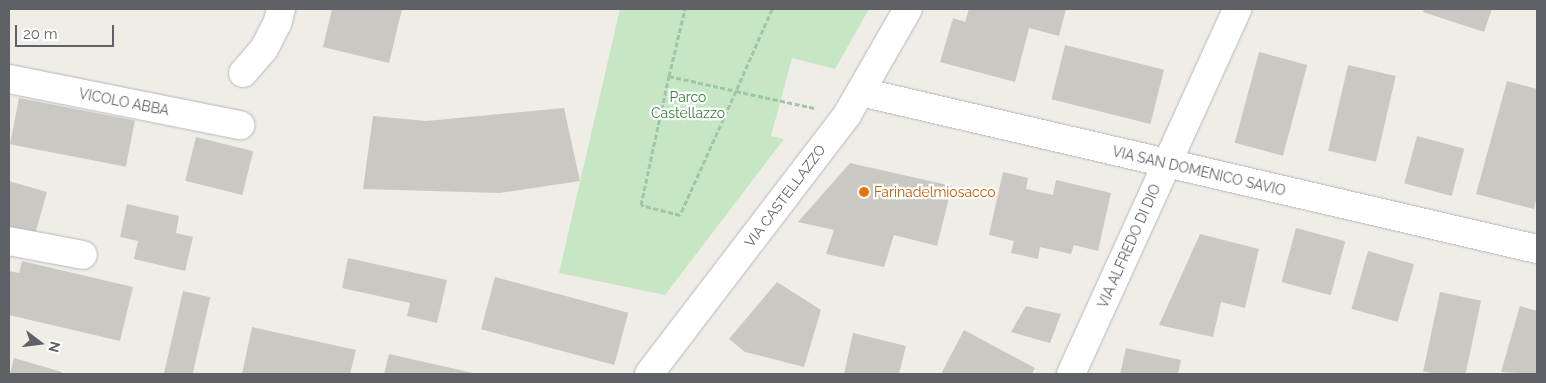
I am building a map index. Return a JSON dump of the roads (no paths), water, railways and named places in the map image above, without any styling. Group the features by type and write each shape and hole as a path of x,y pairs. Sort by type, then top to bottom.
{"street":[{"path":"243,73 264,49 277,24 281,9"},
{"name":"VIA CASTELLAZZO","path":"649,374 854,103 908,9"},
{"name":"VIA ALFREDO DI DIO","path":"1071,374 1237,9"},
{"name":"VICOLO ABBA","path":"9,78 240,125"},
{"name":"VIA SAN DOMENICO SAVIO","path":"854,103 1166,164 1537,249"},
{"path":"9,242 83,256"}],"place":[{"name":"Farinadelmiosacco","path":"864,192"}],"park label":[{"name":"Parco Castellazzo","path":"688,105"}]}
